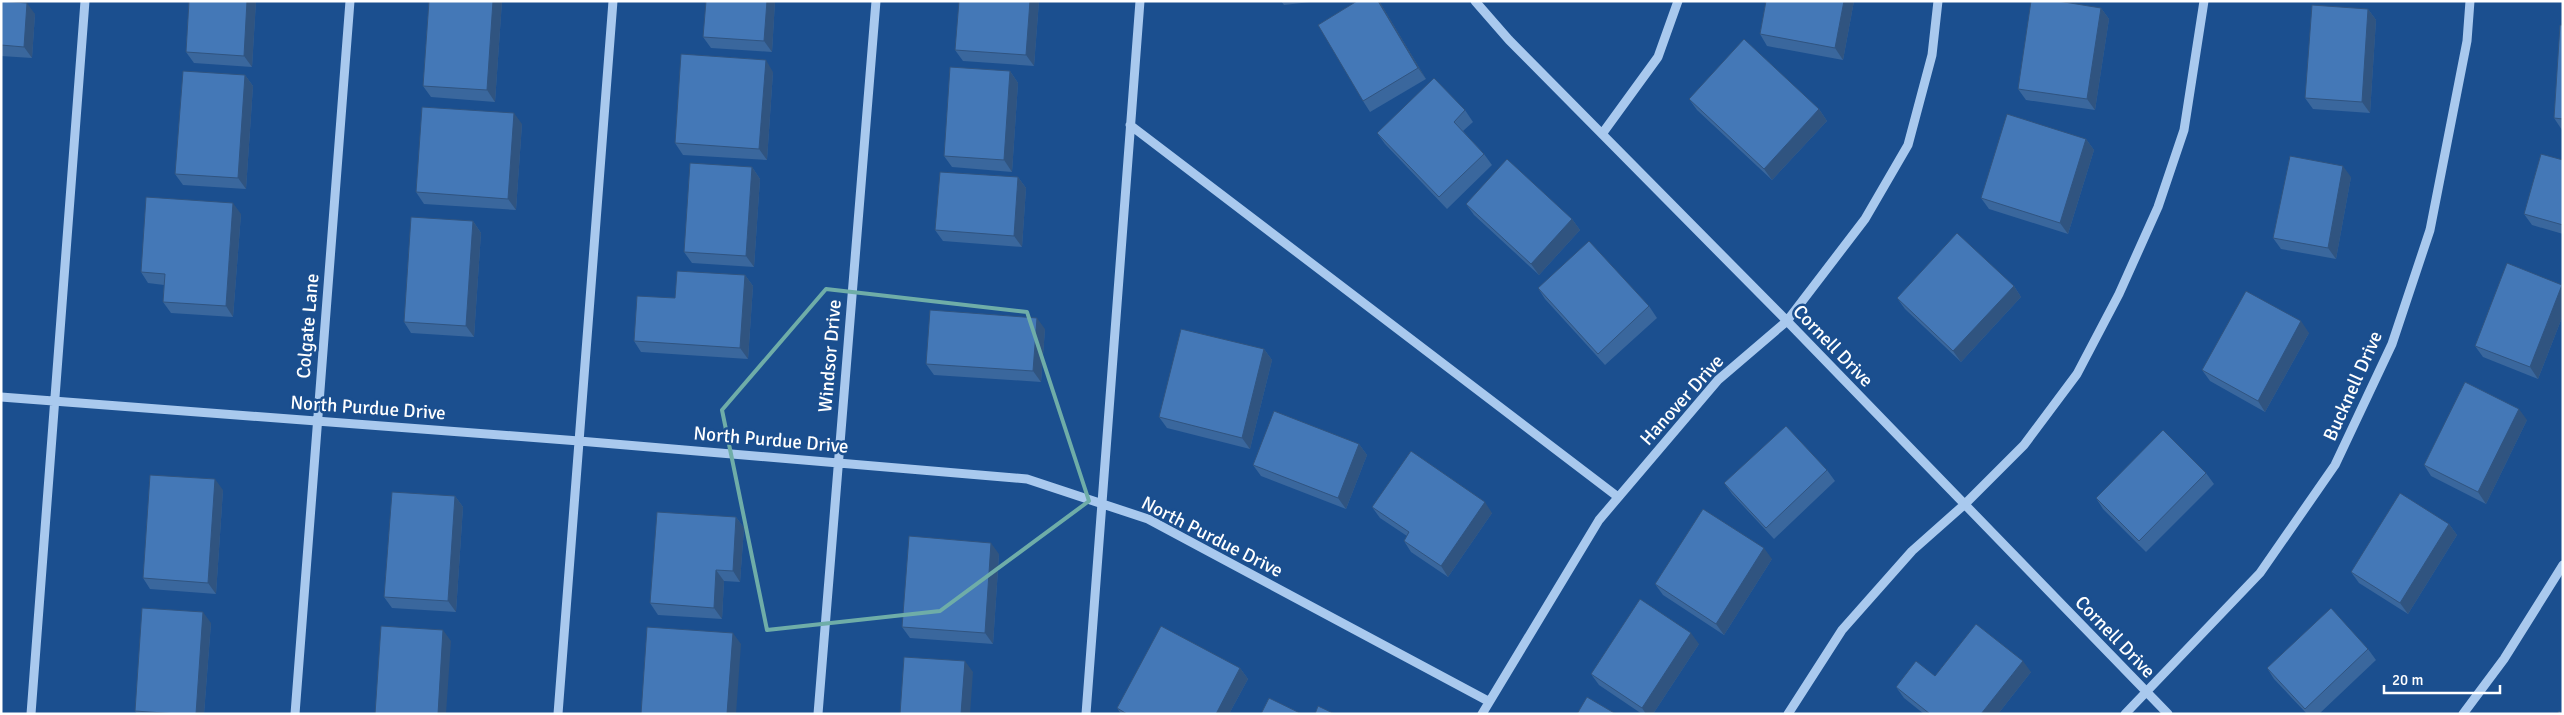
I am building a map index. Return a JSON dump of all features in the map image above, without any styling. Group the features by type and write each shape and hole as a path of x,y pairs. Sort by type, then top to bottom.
{"street":[{"path":"32,714 85,1"},
{"name":"Colgate Lane","path":"295,714 350,1"},
{"path":"558,714 613,1"},
{"name":"Windsor Drive","path":"818,714 876,1"},
{"path":"1086,714 1140,1"},
{"name":"Cornell Drive","path":"1475,1 1509,40 1787,321 2168,714"},
{"path":"1602,134 1658,57 1678,1"},
{"name":"Hanover Drive","path":"1482,714 1599,520 1718,380 1787,321 1865,219 1908,145 1932,56 1938,1"},
{"path":"1788,714 1842,630 1912,551 1965,504 2024,445 2077,374 2119,294 2158,207 2184,130 2204,1"},
{"name":"Bucknell Drive","path":"2125,714 2260,573 2335,465 2392,344 2430,230 2467,41 2470,1"},
{"path":"1130,125 1618,498"},
{"name":"North Purdue Drive","path":"1,397 579,441 1027,479 1148,518 1488,702"},
{"path":"2463,714 2504,659 2563,565"}],"highlighted area":[{"path":"826,289 1027,312 1089,501 940,611 767,630 722,410"}],"building":[{"path":"1,1 27,3 24,47 1,45"},
{"path":"189,1 247,1 244,56 186,52"},
{"path":"429,1 493,1 487,90 423,86"},
{"path":"706,1 767,1 764,41 703,37"},
{"path":"959,1 1030,1 1026,55 955,50"},
{"path":"1357,1 1378,1 1418,68 1363,101 1318,25"},
{"path":"1766,1 1844,1 1835,48 1760,34"},
{"path":"2031,1 2058,1 2101,8 2087,99 2018,89"},
{"path":"2312,5 2368,9 2362,102 2305,98"},
{"path":"2560,25 2563,25 2563,119 2554,118"},
{"path":"1744,39 1819,109 1764,169 1689,99"},
{"path":"681,54 766,60 759,149 675,143"},
{"path":"950,67 1010,71 1004,160 944,156"},
{"path":"183,71 245,75 238,178 175,174"},
{"path":"1434,78 1465,110 1454,122 1484,154 1439,197 1377,133"},
{"path":"422,107 514,113 508,199 416,192"},
{"path":"2007,114 2086,139 2060,223 1981,198"},
{"path":"2541,154 2563,160 2563,225 2524,214"},
{"path":"2290,156 2343,166 2328,248 2273,238"},
{"path":"1507,159 1572,219 1531,264 1466,204"},
{"path":"690,163 752,167 746,256 684,252"},
{"path":"940,172 1018,177 1014,236 935,230"},
{"path":"146,197 233,203 226,306 163,302 165,274 141,272"},
{"path":"411,217 473,221 466,326 404,322"},
{"path":"1957,233 2014,286 1953,351 1897,298"},
{"path":"1589,241 1649,306 1598,354 1538,288"},
{"path":"2507,263 2562,285 2530,367 2475,346"},
{"path":"677,271 745,275 740,348 634,341 637,296 675,298"},
{"path":"2246,291 2301,321 2258,401 2202,370"},
{"path":"930,310 1037,318 1033,371 926,364"},
{"path":"1181,329 1264,349 1242,438 1159,417"},
{"path":"2465,382 2519,409 2478,492 2424,465"},
{"path":"1274,411 1359,444 1338,498 1253,465"},
{"path":"1786,426 1827,470 1766,528 1724,483"},
{"path":"2163,430 2206,473 2139,541 2096,498"},
{"path":"1411,451 1485,502 1441,566 1404,541 1409,532 1372,507"},
{"path":"150,475 215,479 208,583 143,578"},
{"path":"392,492 455,496 448,601 384,597"},
{"path":"2400,493 2449,524 2400,603 2351,572"},
{"path":"1703,509 1764,548 1716,624 1655,584"},
{"path":"657,512 736,517 733,571 716,570 714,608 650,603"},
{"path":"909,536 991,543 985,633 902,627"},
{"path":"1640,599 1691,633 1642,708 1591,674"},
{"path":"142,608 203,612 196,714 135,711"},
{"path":"2331,608 2368,649 2305,709 2267,668"},
{"path":"1976,624 2023,661 1981,714 1930,714 1896,687 1916,661 1935,676"},
{"path":"381,626 443,630 438,714 375,714"},
{"path":"1161,626 1240,668 1216,714 1127,714 1117,708"},
{"path":"647,627 733,633 727,714 641,714"},
{"path":"904,657 965,661 961,714 900,714"},
{"path":"1587,697 1616,714 1577,714"},
{"path":"1269,698 1302,714 1261,714"},
{"path":"1318,706 1335,714 1315,714"}]}
